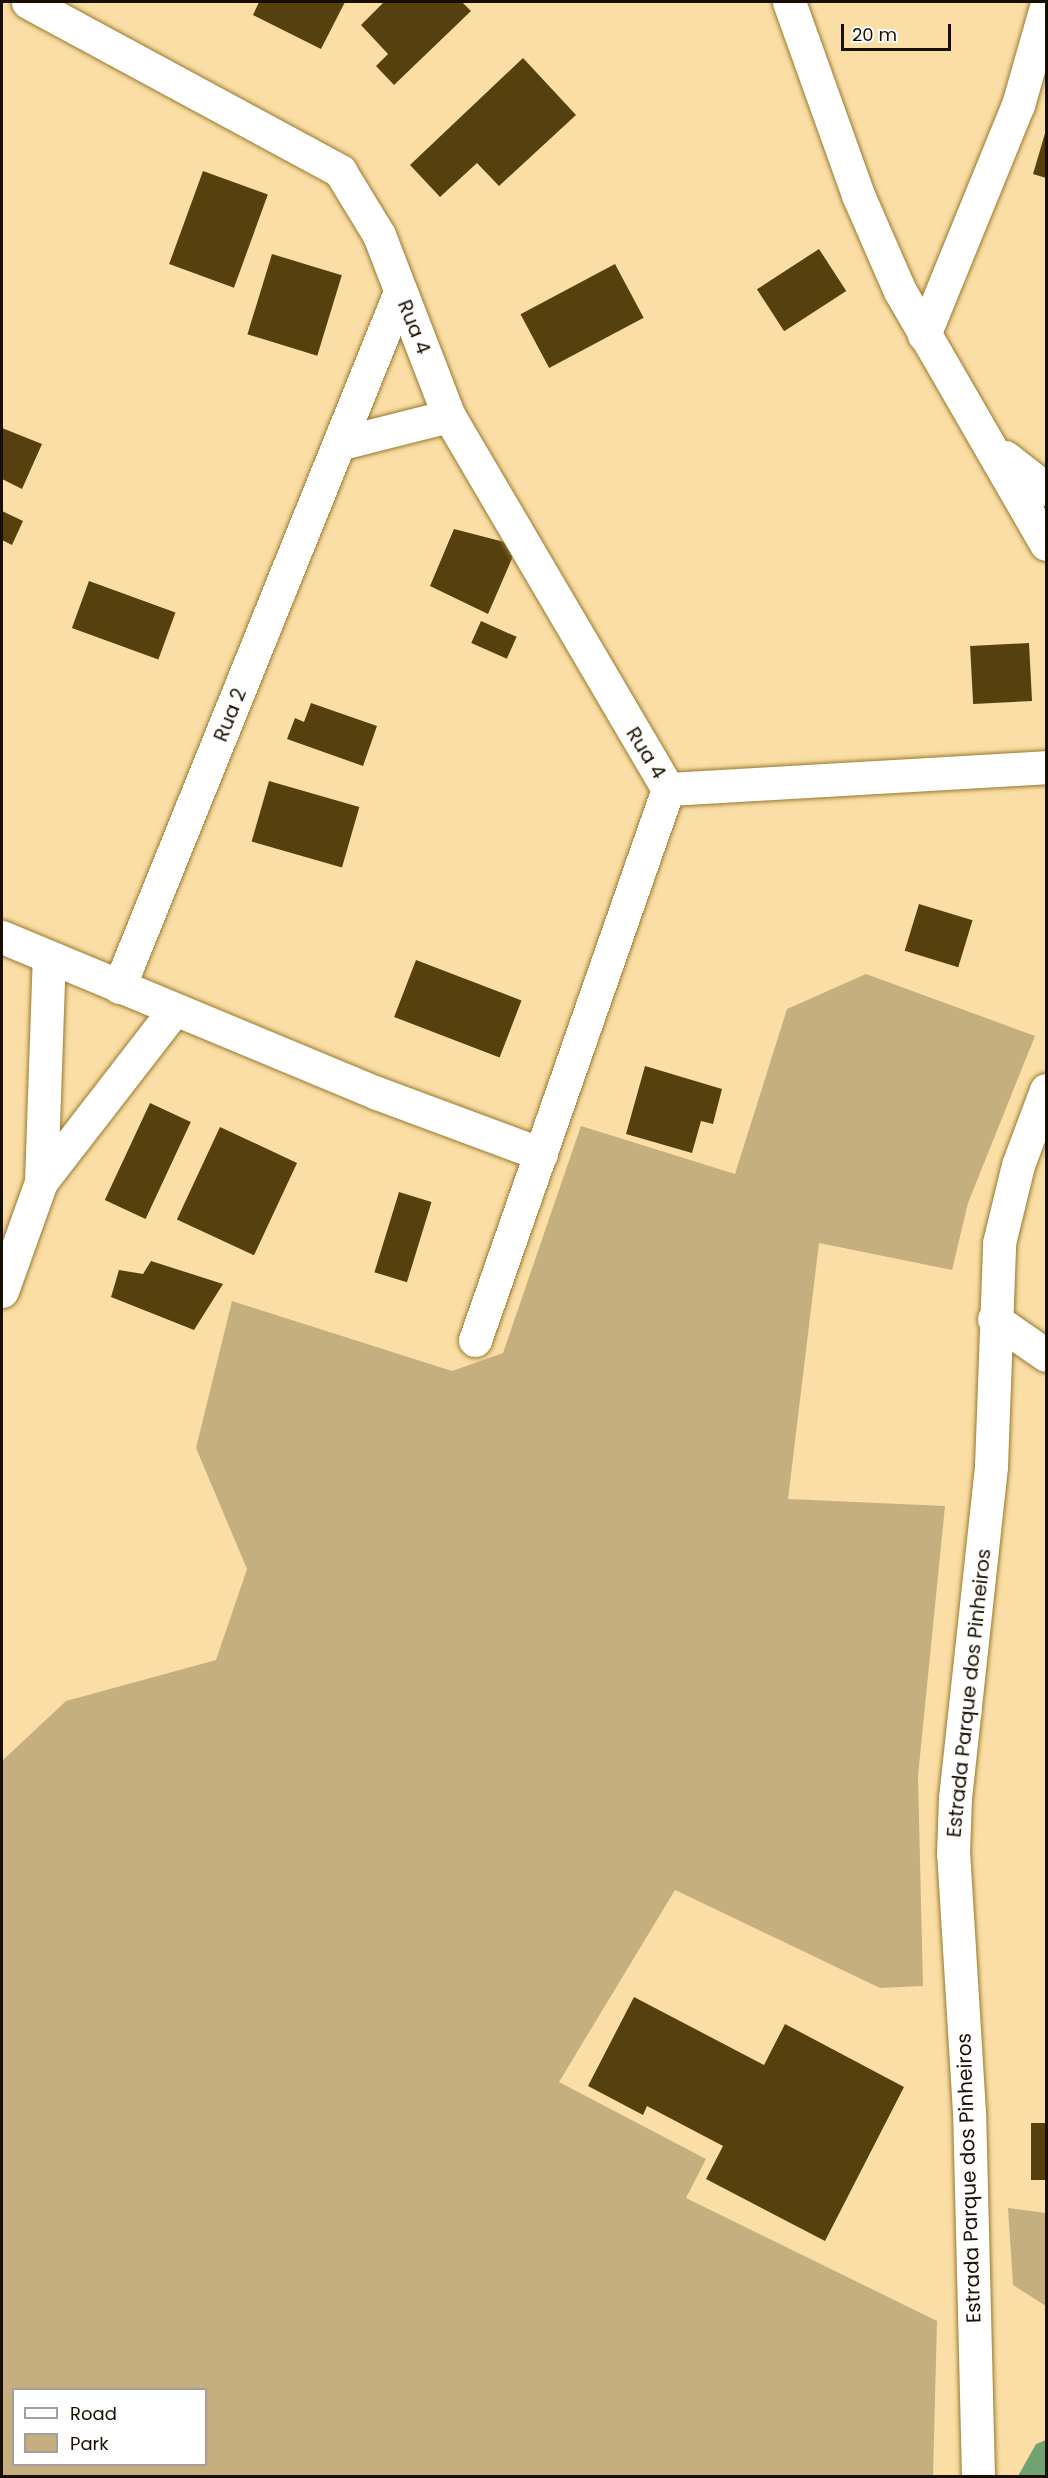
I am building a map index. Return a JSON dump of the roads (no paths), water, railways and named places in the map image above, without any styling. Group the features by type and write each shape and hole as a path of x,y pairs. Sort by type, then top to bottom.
{"street":[{"name":"Rua 4","path":"28,2 340,171 379,235 449,416 668,789"},
{"path":"789,2 858,195 924,335 995,448 1047,544"},
{"path":"924,335 1014,116 1047,7"},
{"name":"Rua 2","path":"118,987 342,443 400,292"},
{"path":"342,443 449,416"},
{"path":"995,448 1047,489"},
{"path":"475,1340 668,789 1047,767"},
{"path":"2,937 174,1010 541,1154"},
{"path":"2,1291 41,1182 49,958"},
{"path":"41,1182 174,1010"},
{"name":"Estrada Parque dos Pinheiros","path":"978,2476 969,2112 952,1854 991,1466 994,1319 1006,1204 1046,1093"},
{"path":"994,1319 1047,1355"}]}
